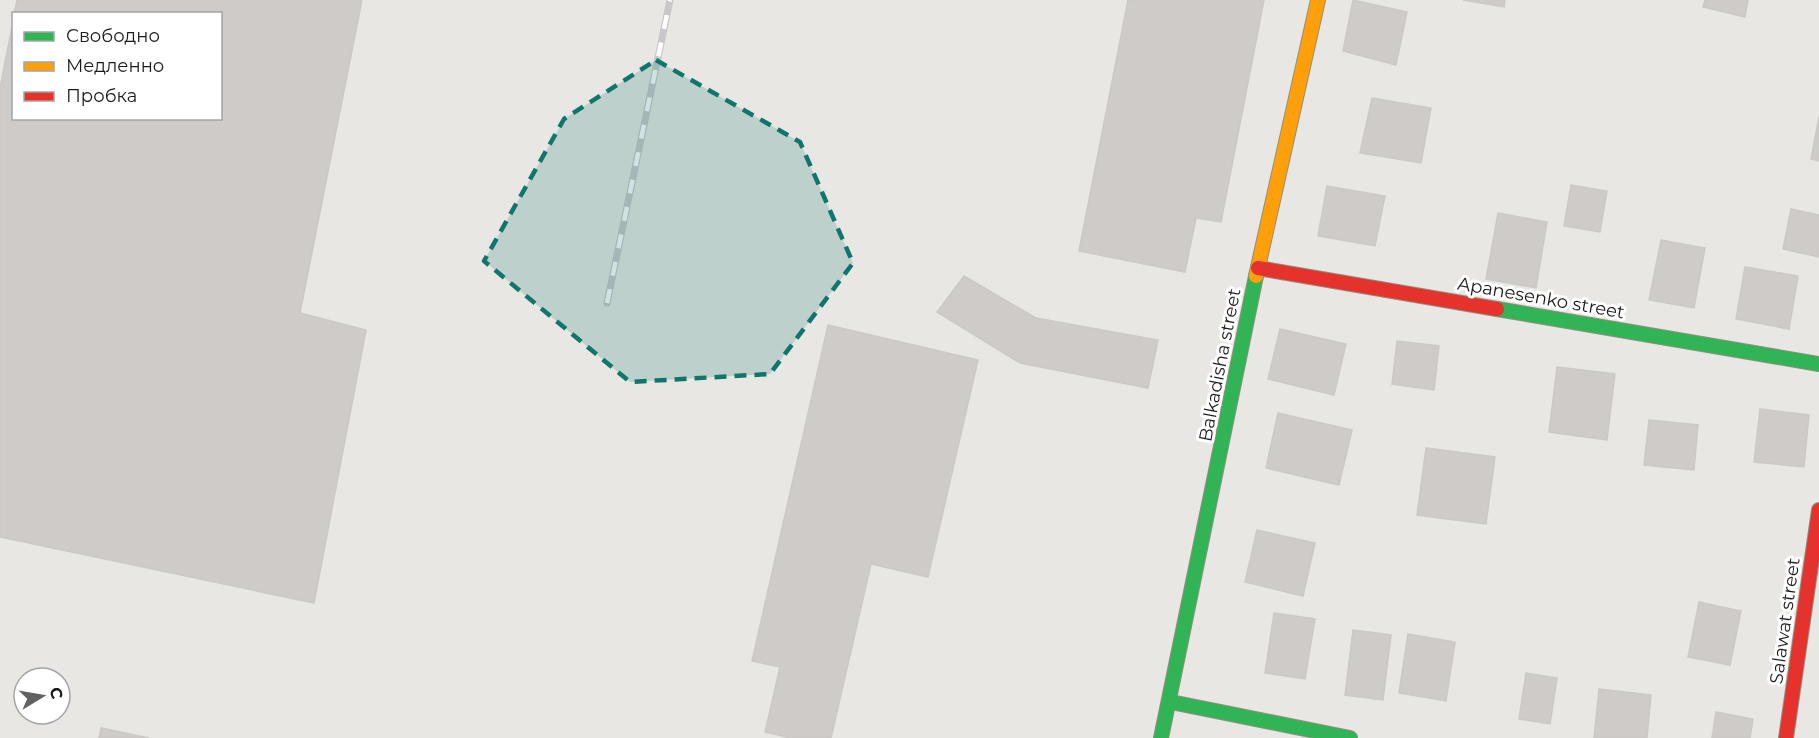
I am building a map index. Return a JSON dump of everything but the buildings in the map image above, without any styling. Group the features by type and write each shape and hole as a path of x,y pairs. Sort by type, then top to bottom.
{"street":[{"name":"Balkadisha street","path":"1161,738 1171,702 1258,268 1318,0"},
{"name":"Apanesenko street","path":"1258,268 1819,364"},
{"name":"Salawat street","path":"1786,738 1819,510"},
{"path":"1171,702 1350,738"}],"highlighted area":[{"path":"656,60 800,142 853,263 770,374 630,382 484,261 564,119"}],"railway":[{"path":"607,303 670,0"}],"traffic: fast":[{"path":"1161,738 1256,276"},
{"path":"1497,309 1819,364"},
{"path":"1171,702 1350,738"}],"traffic: slow":[{"path":"1256,276 1318,0"}],"traffic: jam":[{"path":"1258,268 1497,309"},
{"path":"1786,738 1819,510"}]}
